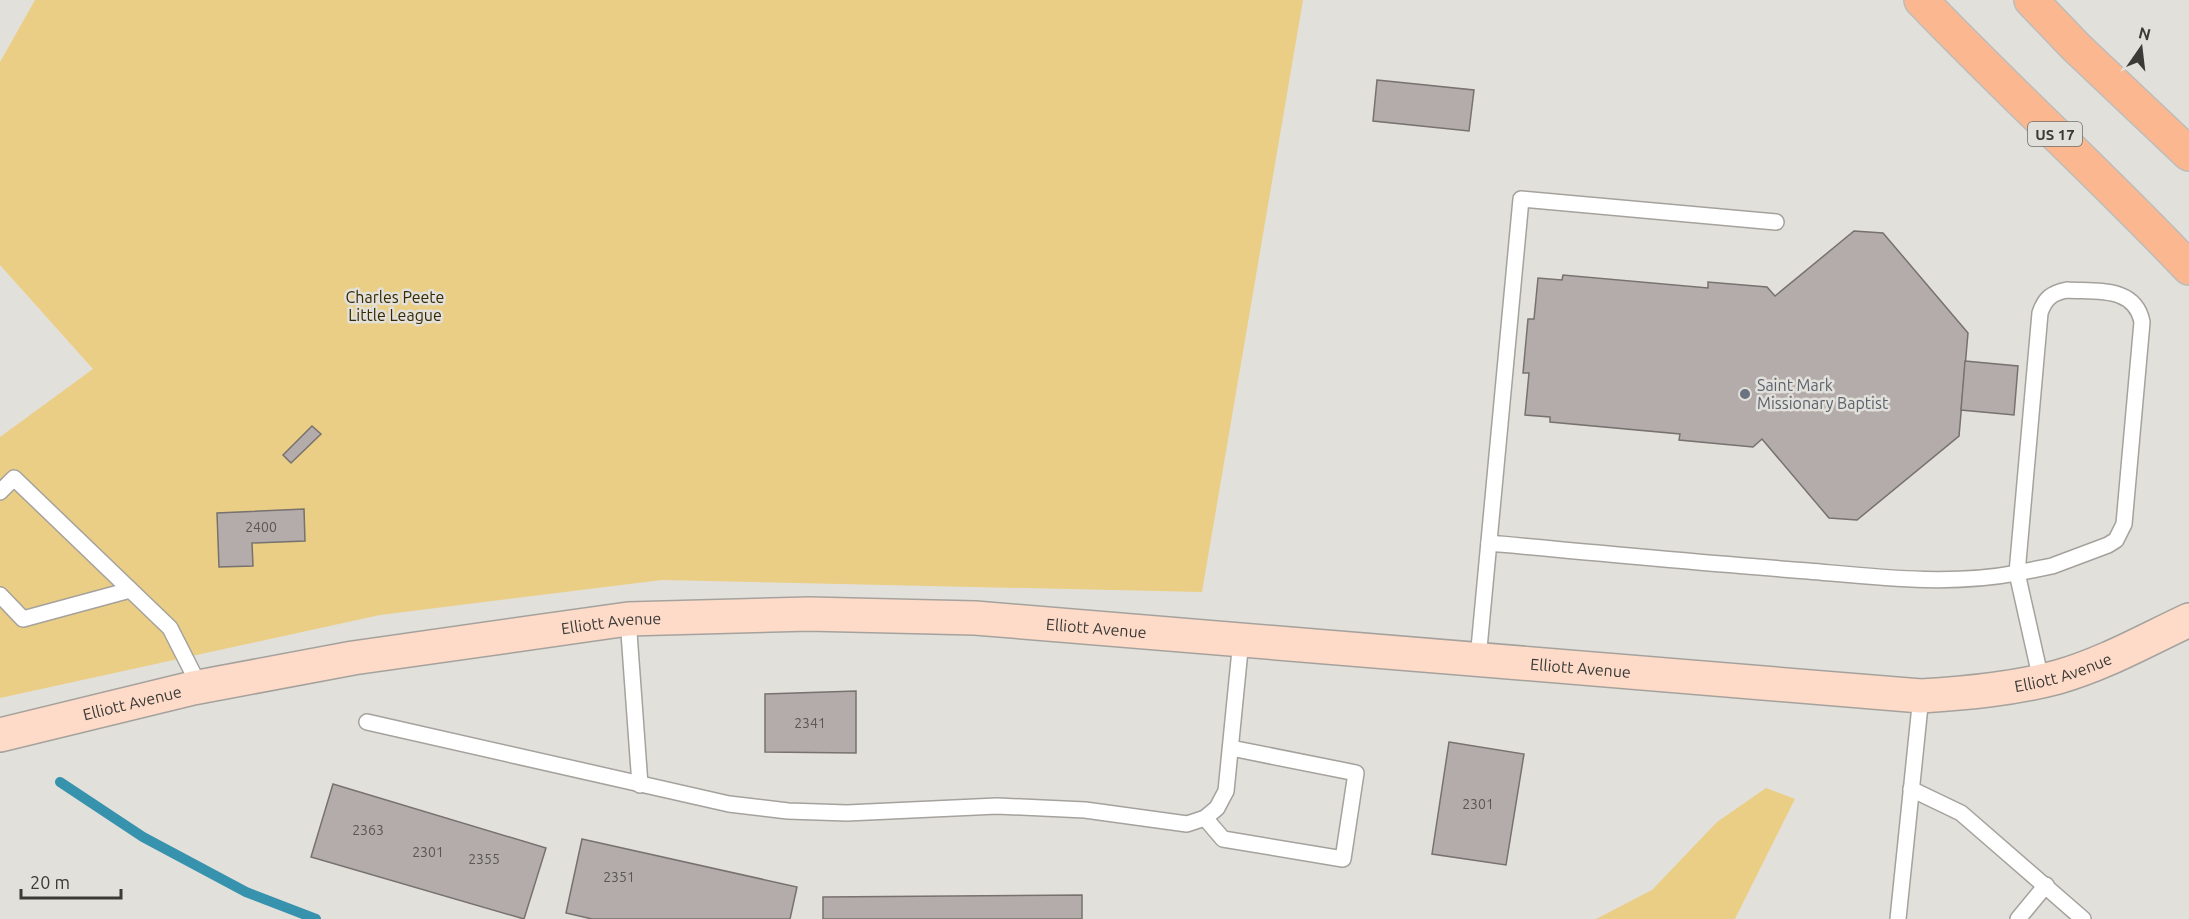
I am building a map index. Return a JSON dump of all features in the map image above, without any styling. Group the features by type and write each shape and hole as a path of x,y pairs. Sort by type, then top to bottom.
{"main road":[{"name":"US 17","path":"1921,0 1995,78 2123,198 2189,268"},
{"path":"2031,0 2076,48 2189,154"}],"street":[{"name":"Elliott Avenue","path":"0,735 200,687 353,658 628,619 809,614 975,618 1921,696 1989,691 2041,680 2096,664 2189,620"}],"lane":[{"path":"1479,659 1521,199 1776,222"},
{"path":"1489,543 1728,565 1935,580 1994,577 2018,573 2052,566 2108,545 2122,533 2142,322 2140,309 2132,299 2119,295 2067,290 2055,292 2044,301 2040,313 2018,573 2041,680"},
{"path":"0,492 14,478 170,628 200,687"},
{"path":"0,595 23,620 130,590"},
{"path":"628,619 640,785"},
{"path":"367,722 729,804 788,811 847,813 997,806 1084,810 1187,824 1205,818 1217,808 1227,791 1241,640"},
{"path":"1898,919 1921,696"},
{"path":"1205,818 1223,839 1343,859 1356,773 1231,748"},
{"path":"1911,789 1961,813 2083,919"},
{"path":"2018,919 2046,885"}],"green space":[{"name":"Charles Peete Little League","path":"35,0 1303,0 1202,592 662,580 380,615 0,698 0,437 93,369 0,265 0,62"},
{"path":"1766,788 1795,799 1735,919 1596,919 1652,890 1717,822"}],"building":[{"path":"1377,80 1474,90 1469,131 1373,121"},
{"name":"Saint Mark Missionary Baptist","path":"1854,231 1883,233 1968,333 1959,436 1857,520 1829,518 1762,439 1753,447 1679,440 1680,434 1550,422 1550,417 1525,415 1529,373 1523,373 1528,319 1534,319 1538,278 1562,280 1563,275 1708,288 1708,282 1767,287 1775,296"},
{"path":"1965,361 2018,366 2014,415 1961,410"},
{"path":"312,426 321,434 291,463 283,455"},
{"path":"304,509 305,541 252,543 253,566 219,567 217,513"},
{"path":"856,691 856,753 765,752 765,694"},
{"path":"1449,742 1524,754 1506,865 1432,854"},
{"path":"333,784 546,848 524,919 311,857"},
{"path":"582,839 797,887 790,919 592,919 566,913"},
{"path":"1082,895 1082,919 823,919 823,897"}],"waterway":[{"path":"60,782 143,837 246,892 316,919"}],"place":[{"name":"Saint Mark Missionary Baptist","path":"1745,394"}]}
